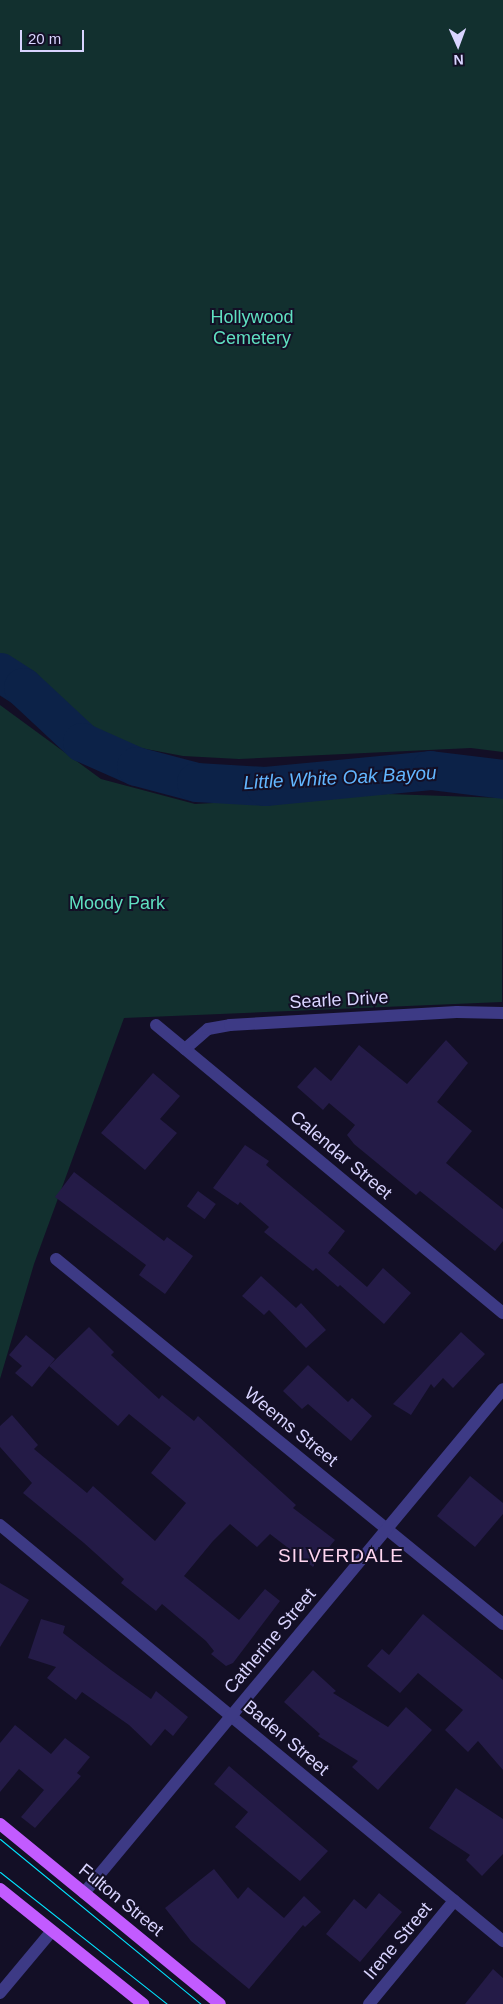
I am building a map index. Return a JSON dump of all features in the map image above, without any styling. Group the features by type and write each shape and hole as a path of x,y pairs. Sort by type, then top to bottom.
{"main road":[{"name":"Fulton Street","path":"0,1824 220,2004"},
{"path":"0,1889 51,1932 143,2004"}],"street":[{"name":"Searle Drive","path":"185,1049 208,1029 230,1024 457,1012 503,1013"},
{"name":"Calendar Street","path":"156,1025 503,1312"},
{"name":"Weems Street","path":"56,1259 503,1624"},
{"name":"Catherine Street","path":"84,1893 230,1715 503,1389"},
{"name":"Baden Street","path":"0,1525 503,1941"},
{"name":"Irene Street","path":"369,2004 454,1901"},
{"path":"0,1993 51,1932"}],"green space":[{"name":"Hollywood Cemetery","path":"0,0 503,0 503,752 471,748 239,759 183,756 125,745 89,729 0,661"},
{"name":"Moody Park","path":"0,705 101,779 195,804 388,794 503,798 502,1002 124,1018 34,1264 0,1379"}],"building":[{"path":"446,1040 468,1063 437,1102 472,1131 446,1163 503,1209 503,1241 495,1251 420,1191 416,1195 354,1144 347,1135 355,1125 329,1103 323,1110 297,1087 315,1067 331,1081 359,1045 407,1084"},
{"path":"153,1073 180,1096 160,1119 177,1133 145,1170 101,1133"},
{"path":"245,1145 269,1161 266,1165 345,1231 328,1253 367,1287 383,1268 411,1293 384,1324 340,1285 338,1287 316,1268 313,1271 264,1232 269,1227 240,1202 238,1205 213,1188"},
{"path":"74,1172 164,1241 167,1237 193,1256 165,1294 139,1275 146,1265 55,1197"},
{"path":"198,1191 216,1204 205,1219 187,1206"},
{"path":"261,1276 296,1308 301,1303 326,1330 306,1348 269,1310 264,1315 242,1296"},
{"path":"89,1327 114,1352 111,1355 159,1399 162,1395 194,1421 198,1416 296,1505 293,1508 335,1540 313,1567 270,1534 257,1547 230,1524 213,1541 184,1576 239,1620 265,1589 280,1601 233,1663 226,1666 211,1654 214,1651 206,1641 162,1604 156,1611 121,1583 124,1579 23,1493 32,1483 0,1447 0,1426 12,1415 38,1445 34,1449 87,1493 93,1486 155,1541 186,1503 151,1473 171,1448 129,1414 118,1426 49,1366"},
{"path":"461,1332 485,1354 453,1388 443,1378 434,1388 431,1384 411,1415 393,1404"},
{"path":"26,1335 55,1359 32,1387 15,1373 22,1366 9,1355"},
{"path":"308,1365 348,1402 352,1398 372,1416 351,1441 308,1404 302,1409 283,1391"},
{"path":"470,1476 503,1503 503,1514 475,1547 437,1516"},
{"path":"0,1583 29,1600 0,1647"},
{"path":"423,1614 503,1680 503,1770 478,1741 468,1752 445,1730 463,1710 418,1673 400,1693 367,1666 382,1649 389,1655"},
{"path":"41,1619 65,1626 63,1633 111,1670 151,1699 156,1691 188,1717 173,1736 165,1729 151,1746 129,1725 82,1692 76,1700 47,1678 56,1667 28,1658"},
{"path":"313,1670 336,1691 333,1693 388,1727 406,1707 432,1730 378,1790 352,1767 358,1761 318,1736 320,1734 284,1702"},
{"path":"15,1725 51,1754 65,1738 90,1757 77,1773 81,1776 35,1828 21,1817 44,1790 19,1769 0,1792 0,1743"},
{"path":"229,1766 328,1851 300,1881 235,1827 248,1812 214,1784"},
{"path":"456,1788 503,1819 503,1854 482,1876 466,1860 470,1855 429,1828"},
{"path":"214,1869 238,1899 248,1887 284,1918 304,1896 321,1912 305,1927 303,1925 249,1989 191,1941 165,1908"},
{"path":"379,1893 402,1912 360,1962 326,1934 354,1899 366,1909"},
{"path":"493,1969 503,1978 503,2004 465,2004"}],"waterway":[{"name":"Little White Oak Bayou","path":"0,672 23,687 82,742 136,766 196,782 265,786 430,770 503,779"}],"tram line":[{"path":"0,1839 201,2004"},
{"path":"0,1872 167,2004"}],"district":[{"name":"SILVERDALE","path":"341,1556"}]}
